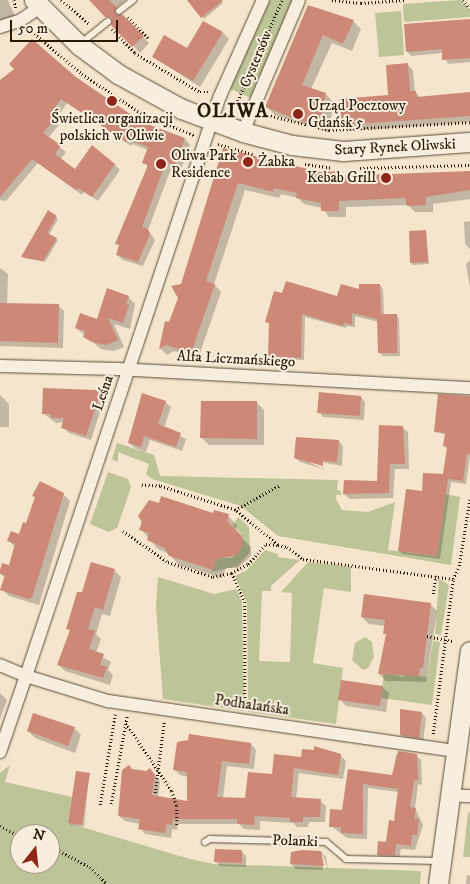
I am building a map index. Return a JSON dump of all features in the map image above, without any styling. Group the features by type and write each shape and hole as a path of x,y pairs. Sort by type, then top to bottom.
{"main road":[{"name":"Stary Rynek Oliwski","path":"37,4 79,44 153,95 212,121 243,132 292,145 343,152 470,142"},
{"path":"438,884 454,751 470,651"}],"street":[{"name":"Cystersów","path":"212,121 214,94 263,0"},
{"name":"Cystersów","path":"243,132 258,112 299,0"},
{"path":"0,27 21,20 37,4"},
{"name":"Leśna","path":"0,752 212,121"},
{"name":"Alfa Liczmańskiego","path":"0,366 128,370 470,388"},
{"path":"0,665 26,676"},
{"name":"Podhalańska","path":"26,676 123,703 454,751"},
{"path":"448,795 470,796"}],"lane":[{"path":"119,11 133,0"},
{"path":"79,44 106,22"},
{"name":"Polanki","path":"205,842 210,839 326,842 346,859 440,861"}],"path":[{"path":"60,0 85,22 94,24 101,18 135,53 200,92 214,94 258,112 329,130 470,122"},
{"path":"236,104 282,0"},
{"path":"332,0 361,3 405,0"},
{"path":"463,0 470,8"},
{"path":"127,16 148,38"},
{"path":"289,121 290,115"},
{"path":"184,131 194,135"},
{"path":"218,144 253,154"},
{"path":"139,485 160,486 235,510 278,545"},
{"path":"235,510 280,485"},
{"path":"432,741 453,579 459,566 470,497"},
{"path":"124,530 168,562 213,577 232,573 248,564 259,548 266,544 287,546 303,558 453,579"},
{"path":"232,573 245,602 245,714"},
{"path":"433,594 436,576"},
{"path":"427,636 453,641"},
{"path":"111,804 126,723 123,703"},
{"path":"100,806 123,703"},
{"path":"155,793 165,718"},
{"path":"126,723 172,791 177,806 177,824"},
{"path":"60,851 90,866 107,884"}],"green space":[{"path":"270,0 293,0 251,98 230,89"},
{"path":"461,0 470,11 470,17 404,22 403,4"},
{"path":"401,11 404,55 379,57 375,13"},
{"path":"117,443 154,455 160,476 338,480 337,490 341,491 341,495 336,495 336,499 342,510 368,512 395,502 388,550 437,556 445,494 460,497 451,565 278,536 241,506 152,479 146,474 149,464 118,452 118,462 112,459"},
{"path":"108,472 128,479 131,487 117,528 109,532 90,524"},
{"path":"238,517 249,527 250,552 238,566 211,572 218,558 232,558 240,550 241,534 233,526"},
{"path":"265,550 278,554 278,557 300,560 271,586 271,591 262,591 259,661 290,662 292,593 281,592 308,562 351,567 351,592 324,588 313,663 343,668 336,724 248,712 247,603 235,576 247,570"},
{"path":"158,577 214,594 236,589 242,601 244,711 163,699 156,607"},
{"path":"439,579 449,585 441,635 435,634"},
{"path":"365,637 372,642 374,657 368,668 363,670 352,660 355,643"},
{"path":"433,641 440,642 432,705 381,698 384,672 403,677 404,674 427,677"},
{"path":"10,765 5,782 72,797 68,823 190,859 214,864 421,871 420,884 0,884 0,773"},
{"path":"470,812 470,857 463,857 468,813"}],"building":[{"path":"89,0 109,0 116,7 115,14 123,15 144,36 132,47 111,25 112,17 105,17"},
{"path":"187,0 223,0 201,18"},
{"path":"308,5 354,20 343,44 323,35 302,85 326,93 319,125 298,120 265,107"},
{"path":"470,19 470,58 442,60 442,49 406,52 404,24"},
{"path":"203,21 223,32 193,81 152,57 164,35 187,48"},
{"path":"32,39 76,77 142,122 185,138 175,165 166,162 142,227 148,229 150,234 138,262 116,255 119,245 115,244 148,165 142,163 148,147 127,139 126,142 61,99 50,115 55,119 43,133 61,145 55,154 75,169 92,145 115,164 92,197 78,188 76,190 32,159 0,197 0,80 14,69 9,64"},
{"path":"408,63 410,91 416,91 417,97 470,92 470,116 342,125 339,99 388,95 386,65"},
{"path":"223,148 320,172 339,171 339,176 470,171 470,190 426,197 426,205 407,206 405,198 339,201 339,211 321,211 321,203 296,198 297,193 274,188 273,192 238,183 206,281 215,284 191,353 166,345 159,349 165,321 169,322 178,298 171,286 181,284"},
{"path":"48,210 57,216 47,233 57,238 43,261 21,257"},
{"path":"426,230 428,262 410,263 409,231"},
{"path":"286,281 337,296 341,284 359,289 359,284 380,284 381,314 397,314 397,353 378,353 377,319 352,313 352,325 344,323 343,326 302,314 301,358 268,356 269,323 265,322 274,291 282,293"},
{"path":"107,288 129,296 126,304 129,305 123,323 108,318 118,340 106,345 92,342 83,337 85,331 75,328 80,313 97,319"},
{"path":"0,303 59,304 58,343 0,341"},
{"path":"43,388 96,390 100,394 86,436 61,428 64,418 51,418 51,414 42,414"},
{"path":"319,392 361,396 360,416 317,413"},
{"path":"142,393 166,401 158,424 181,433 176,447 144,436 141,447 128,443"},
{"path":"438,394 470,396 470,454 467,454 463,481 448,479 437,556 398,551 406,489 422,491 423,473 443,474 447,447 443,446 445,433 434,432"},
{"path":"201,401 257,401 257,439 200,438"},
{"path":"379,425 403,426 405,464 390,464 389,493 343,494 344,480 377,481"},
{"path":"296,437 339,440 337,462 323,461 323,466 294,458"},
{"path":"40,481 64,493 32,598 29,599 0,590 5,575 0,574 0,570 2,563 9,565 15,544 7,541 11,531 19,534 23,522 26,523 35,497 32,496"},
{"path":"161,496 213,513 214,510 229,514 227,521 242,536 242,546 237,555 217,559 213,570 169,556 165,548 147,540 149,533 139,530 142,522 138,516 149,500 159,503"},
{"path":"91,562 115,569 103,610 95,607 88,629 95,631 89,649 104,654 100,665 107,667 103,678 57,665 70,630 66,629 77,592 82,592"},
{"path":"364,594 431,603 423,668 420,668 419,676 378,674 386,634 383,634 385,620 361,617"},
{"path":"341,680 383,686 380,706 338,700"},
{"path":"400,709 422,712 419,738 400,735"},
{"path":"33,713 75,727 68,746 27,731"},
{"path":"189,734 251,743 249,764 222,761 217,797 245,798 248,772 272,774 274,754 301,757 302,749 314,750 314,746 341,754 338,775 294,768 291,797 321,799 320,817 303,817 303,822 290,822 290,818 255,816 254,825 237,824 237,819 173,819 172,825 167,824 165,833 138,829 140,819 118,816 122,770 129,765 132,769 146,771 150,768 155,775 152,795 187,801 187,772 173,770 177,742 188,740"},
{"path":"398,751 417,754 418,780 414,780 410,807 416,808 414,819 419,819 417,835 412,835 411,846 396,844 395,855 377,855 378,841 386,842 389,820 394,821 398,789 363,784 363,834 341,833 341,827 329,827 330,809 342,810 348,769 392,775"},
{"path":"76,771 90,773 82,825 68,823"},
{"path":"215,849 242,850 242,863 214,862"},
{"path":"302,850 321,851 324,866 290,864 291,852"}],"place":[{"name":"Świetlica organizacji polskich w Oliwie","path":"112,101"},
{"name":"Urząd Pocztowy Gdańsk 5","path":"298,114"},
{"name":"Żabka","path":"248,162"},
{"name":"Oliwa Park Residence","path":"161,164"},
{"name":"Kebab Grill","path":"386,178"}],"district":[{"name":"OLIWA","path":"233,111"}]}
